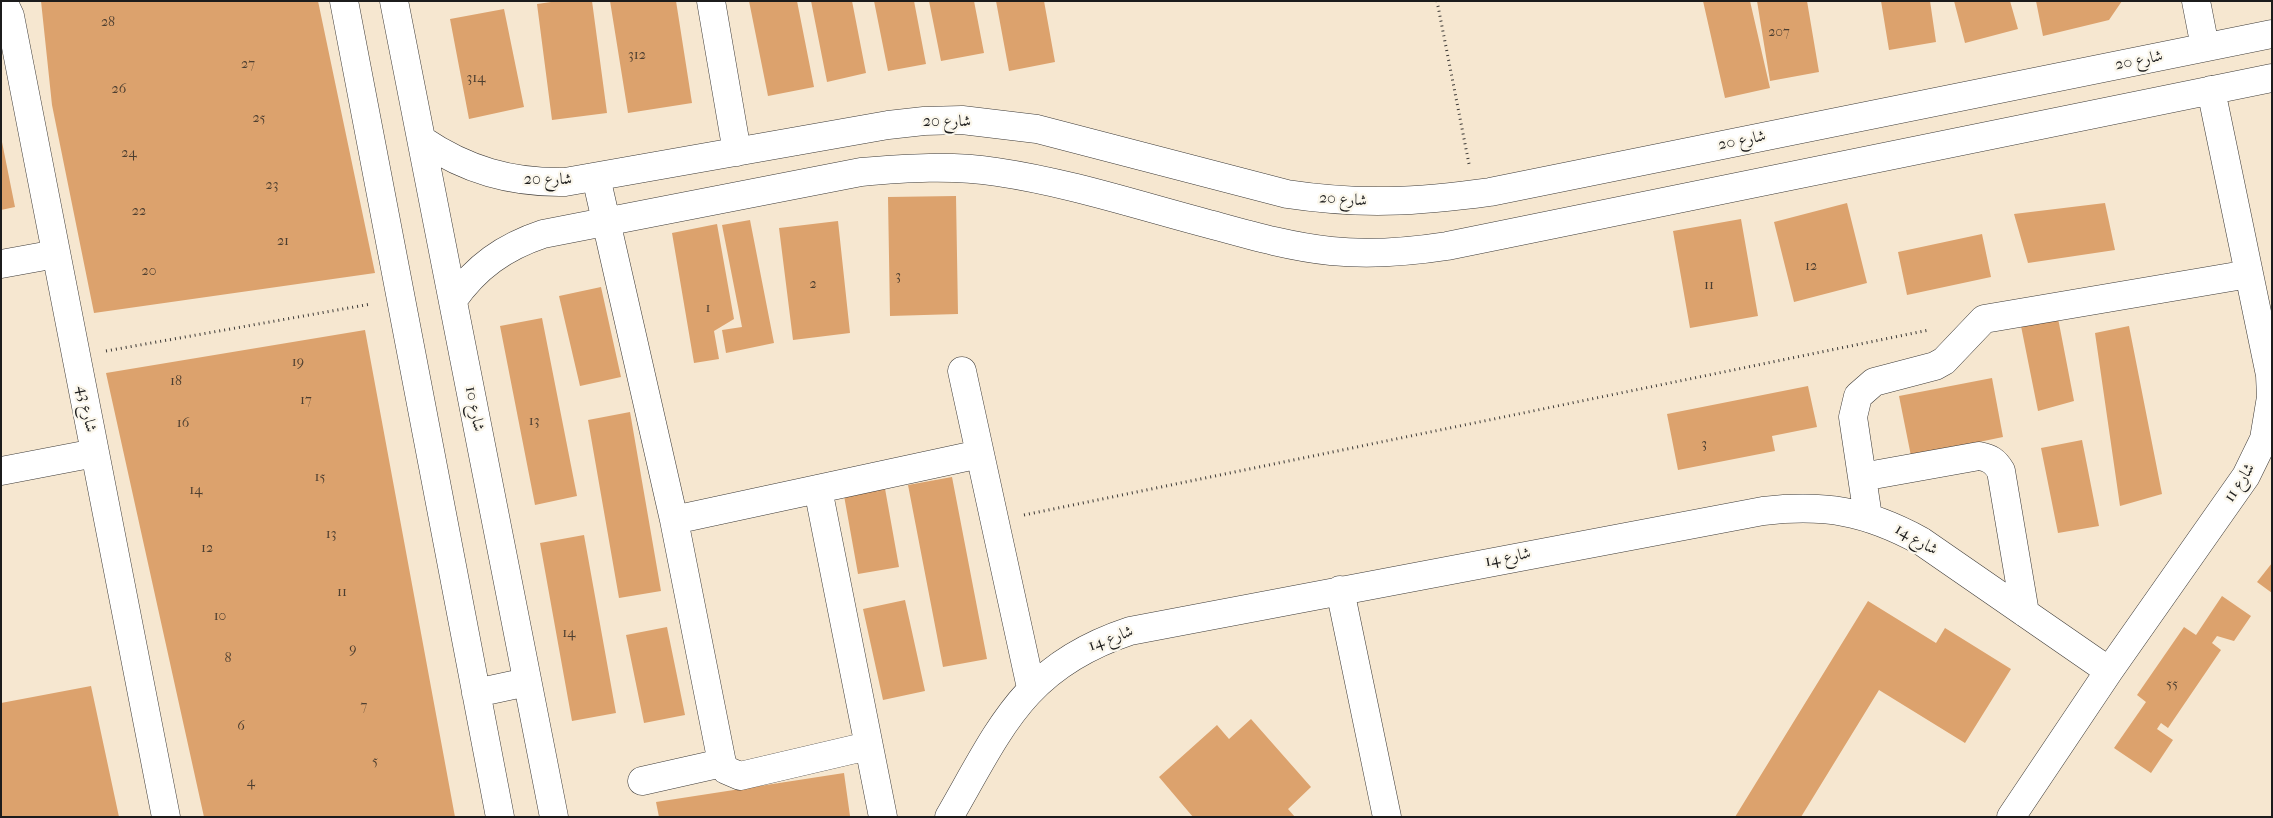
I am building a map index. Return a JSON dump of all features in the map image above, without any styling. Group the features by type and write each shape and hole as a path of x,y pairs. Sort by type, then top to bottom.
{"street":[{"path":"344,1 500,817"},
{"name":"شارع 10","path":"394,1 554,817"},
{"path":"711,1 737,152"},
{"path":"2196,1 2205,48"},
{"name":"شارع 43","path":"8,6 166,817"},
{"name":"شارع 20","path":"422,140 464,164 487,174 539,183 565,182 596,177 888,126 924,121 962,120 1037,129 1250,186 1323,199 1404,202 1475,194 2272,34"},
{"path":"453,300 466,281 482,265 501,251 521,241 543,234 861,172 910,168 958,169 1031,178 1286,244 1331,251 1377,253 1412,251 1447,246 2272,78"},
{"name":"شارع 11","path":"2011,817 2109,671 2246,476 2264,439 2270,420 2270,375 2211,90"},
{"path":"1972,95 1981,137"},
{"path":"596,177 674,520 722,763 726,770 740,776 868,746"},
{"path":"1,264 56,254"},
{"path":"1868,517 1853,417 1858,396 1874,382 1935,366 1944,361 1984,319 2249,274"},
{"path":"962,371 1031,688"},
{"path":"1,471 95,453"},
{"path":"674,520 980,454"},
{"path":"1862,477 1979,456 1988,458 1996,463 2001,471 2025,613"},
{"path":"818,489 883,817"},
{"name":"شارع 14","path":"949,817 1012,711 1031,688 1052,669 1077,653 1103,640 1130,631 1763,511 1798,507 1832,509 1868,517 1894,526 1921,540 2109,671"},
{"path":"1340,590 1387,817"},
{"path":"476,693 528,682"},
{"path":"642,781 722,763"}],"path":[{"path":"1437,1 1475,194"},
{"path":"76,357 401,299"},
{"path":"995,522 1935,329"}],"building":[{"path":"41,1 318,1 375,273 94,313 52,105"},
{"path":"558,1 592,1 607,113 552,120 537,4"},
{"path":"610,1 676,1 692,103 628,113"},
{"path":"749,1 797,1 814,87 768,96"},
{"path":"811,1 852,1 866,73 827,82"},
{"path":"874,1 914,1 926,64 888,71"},
{"path":"929,1 974,1 984,53 941,61"},
{"path":"996,1 1044,1 1055,62 1009,71"},
{"path":"1703,1 1750,1 1770,88 1725,98"},
{"path":"1757,1 1807,1 1819,72 1770,81"},
{"path":"1881,1 1930,1 1936,42 1889,50"},
{"path":"1954,1 2010,1 2018,29 1965,43"},
{"path":"2036,1 2122,1 2109,20 2043,36"},
{"path":"504,9 524,107 469,119 450,19"},
{"path":"1,137 15,207 1,210"},
{"path":"956,196 958,314 890,316 888,197"},
{"path":"1847,203 1867,283 1794,302 1774,222"},
{"path":"2105,203 2115,250 2028,263 2014,214"},
{"path":"1741,219 1758,316 1690,328 1673,231"},
{"path":"750,220 774,343 726,353 722,330 742,327 722,225"},
{"path":"838,221 850,333 793,340 779,228"},
{"path":"717,224 734,319 714,331 719,359 694,363 672,233"},
{"path":"1982,234 1991,277 1907,295 1898,252"},
{"path":"601,287 621,377 580,386 559,296"},
{"path":"2057,313 2074,401 2038,411 2021,326"},
{"path":"542,318 577,496 535,505 500,326"},
{"path":"2129,326 2162,494 2120,506 2095,333"},
{"path":"365,330 455,817 204,817 106,373"},
{"path":"1992,378 2003,437 1911,456 1899,396"},
{"path":"1808,386 1817,427 1772,436 1775,451 1678,470 1667,414"},
{"path":"630,412 661,591 619,598 588,420"},
{"path":"2082,440 2099,526 2058,533 2041,448"},
{"path":"952,477 987,659 943,667 908,485"},
{"path":"884,483 899,567 858,574 843,490"},
{"path":"584,535 616,713 572,721 540,543"},
{"path":"2272,563 2272,593 2257,582"},
{"path":"2222,596 2251,616 2234,641 2217,636 2212,643 2221,650 2168,728 2161,723 2157,729 2173,740 2151,773 2114,748 2146,702 2137,695 2184,627 2196,635"},
{"path":"905,600 925,691 883,700 863,609"},
{"path":"1868,601 1936,643 1945,628 2011,669 1965,743 1879,690 1801,817 1735,817"},
{"path":"667,627 685,715 644,723 626,635"},
{"path":"91,686 119,817 1,817 1,703"},
{"path":"1251,719 1311,787 1288,809 1295,817 1193,817 1159,777 1217,725 1229,739"},
{"path":"844,773 850,816 659,817 656,802"}]}
